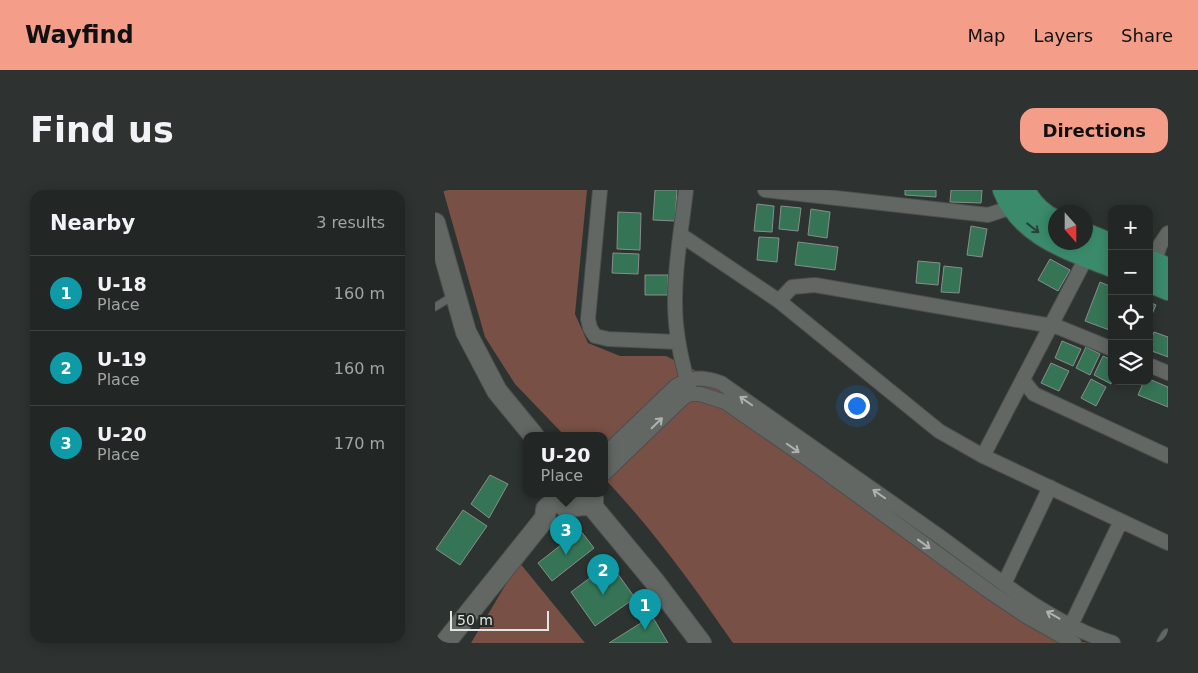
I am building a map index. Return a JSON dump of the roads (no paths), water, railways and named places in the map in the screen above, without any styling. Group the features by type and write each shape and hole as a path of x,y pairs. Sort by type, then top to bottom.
{"main road":[{"path":"1013,196 1031,204 1048,217"},
{"path":"1013,196 1020,218 1044,237 1048,238"},
{"path":"1093,245 1108,246"},
{"path":"1092,250 1108,263"},
{"path":"1155,269 1168,289"}],"street":[{"path":"599,190 589,319 590,328 595,336 608,339 678,342"},
{"path":"686,190 676,290 676,322 678,342 691,394"},
{"path":"765,190 988,215 1013,196"},
{"path":"435,222 466,332 497,391 531,432"},
{"path":"1155,269 1160,244 1168,233"},
{"path":"681,235 779,301 939,431 983,456 1168,543"},
{"path":"983,456 1051,326 1084,250"},
{"path":"779,301 792,288 815,285 1058,327 1108,348"},
{"path":"1153,367 1168,373"},
{"path":"608,451 676,386 697,377 721,383 1004,584 1071,625 1099,639 1113,643"},
{"path":"1023,380 1034,394 1168,456"},
{"path":"608,470 683,398 691,394 708,395 725,402 812,462 986,589 1026,616 1074,643"},
{"path":"1004,584 1050,487"},
{"path":"445,643 545,518 555,517 560,499 578,497"},
{"path":"588,497 701,643"},
{"path":"1071,625 1121,521"},
{"path":"1164,643 1168,636"}],"lane":[{"path":"435,307 455,294"}],"place":[{"name":"U-20","path":"566,555"},
{"name":"U-19","path":"603,595"},
{"name":"U-18","path":"645,630"}]}
